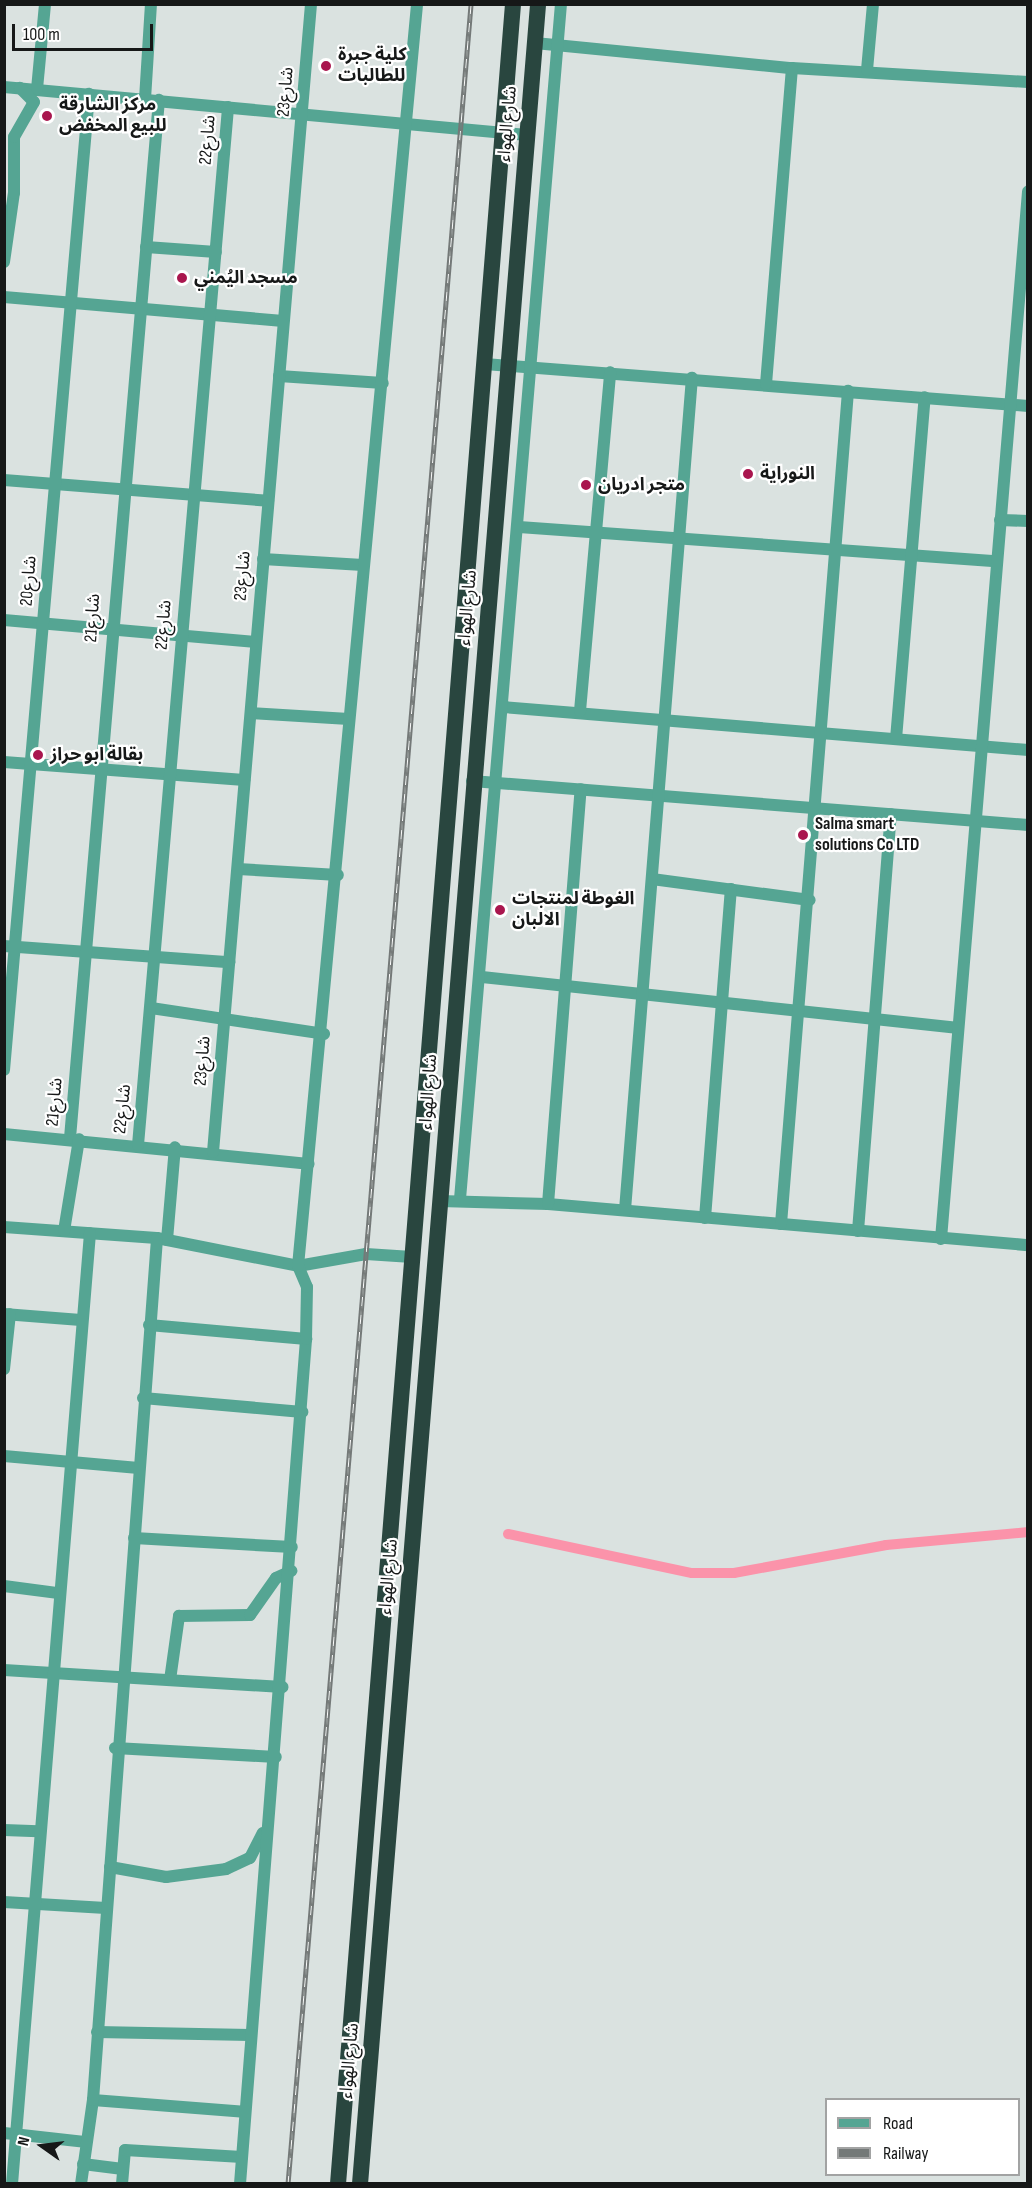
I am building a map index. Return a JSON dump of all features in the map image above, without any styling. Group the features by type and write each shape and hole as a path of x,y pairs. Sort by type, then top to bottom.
{"highway":[{"name":"شارع الهواء","path":"338,2184 513,4"},
{"name":"شارع الهواء","path":"360,2184 472,781 538,4"}],"street":[{"path":"37,89 45,4"},
{"path":"145,99 152,4"},
{"name":"شارع23","path":"213,1152 251,713 255,642 312,4"},
{"path":"240,2184 250,2035 282,1687 302,1412 307,1287 298,1266 324,1034 363,565 410,123 417,4"},
{"path":"460,1198 482,977 561,4"},
{"path":"867,70 873,4"},
{"path":"535,43 557,47 792,68 867,70 1028,82"},
{"path":"766,384 792,68"},
{"path":"4,87 302,112 527,135"},
{"path":"4,262 14,193 14,137 34,102 20,88"},
{"name":"شارع20","path":"4,1070 10,946 31,765 68,302 89,94"},
{"name":"شارع21","path":"64,1231 74,1139 86,951 104,771 110,628 159,100"},
{"name":"شارع22","path":"138,1145 152,1008 181,635 228,107"},
{"path":"941,1239 956,1028 1028,192"},
{"path":"146,247 216,252"},
{"path":"4,297 283,321"},
{"path":"485,364 509,362 531,367 1028,406"},
{"path":"580,711 610,372"},
{"path":"279,376 382,383"},
{"path":"625,1210 692,378"},
{"path":"781,1224 818,808 832,549 848,391"},
{"path":"896,739 925,397"},
{"path":"4,480 55,486 268,501"},
{"path":"1000,520 1028,521"},
{"path":"519,527 996,561"},
{"path":"263,559 363,565"},
{"path":"4,620 255,642"},
{"path":"503,707 580,711 1028,750"},
{"path":"251,713 349,719"},
{"path":"4,762 244,780"},
{"path":"472,781 1028,825"},
{"path":"548,1204 568,986 581,789"},
{"path":"858,1231 891,814"},
{"path":"238,869 338,875"},
{"path":"652,879 810,900"},
{"path":"705,1218 731,889"},
{"path":"10,946 229,962"},
{"path":"482,977 956,1028"},
{"path":"152,1008 225,1015 324,1034"},
{"path":"4,1134 175,1147 309,1164"},
{"path":"81,2184 85,2142 93,2100 110,1867 120,1677 134,1538 149,1325 175,1147"},
{"path":"440,1201 460,1198 548,1204 1028,1245"},
{"path":"4,1227 162,1239 298,1266 366,1254 412,1257"},
{"path":"12,2184 10,2134 90,1233"},
{"path":"4,1370 7,1314 81,1320"},
{"path":"149,1325 306,1339"},
{"path":"143,1398 302,1412"},
{"path":"4,1456 138,1468"},
{"path":"134,1538 292,1547"},
{"path":"170,1680 177,1618 250,1615 276,1578 291,1571"},
{"path":"4,1586 57,1593"},
{"path":"4,1670 282,1687"},
{"path":"116,1748 276,1757"},
{"path":"110,1867 166,1877 226,1869 250,1858 269,1821"},
{"path":"4,1830 38,1831"},
{"path":"4,1902 32,1906 106,1908"},
{"path":"97,2032 250,2035"},
{"path":"93,2100 244,2112"},
{"path":"10,2134 85,2142"},
{"path":"122,2184 124,2150 242,2157"},
{"path":"82,2164 123,2169"}],"waterway":[{"path":"508,1534 692,1573 734,1573 886,1545 1028,1532"}],"railway":[{"path":"288,2184 471,4"}],"place":[{"name":"كلية جبرة للطالبات","path":"326,66"},
{"name":"مركز الشارقة للبيع المخفض","path":"47,116"},
{"name":"مسجد اليُمني","path":"182,278"},
{"name":"النوراية","path":"748,474"},
{"name":"متجر ادريان","path":"586,485"},
{"name":"بقالة ابو حراز","path":"38,755"},
{"name":"Salma smart solutions Co LTD","path":"803,835"},
{"name":"الغوطة لمنتجات الالبان","path":"500,910"}]}
